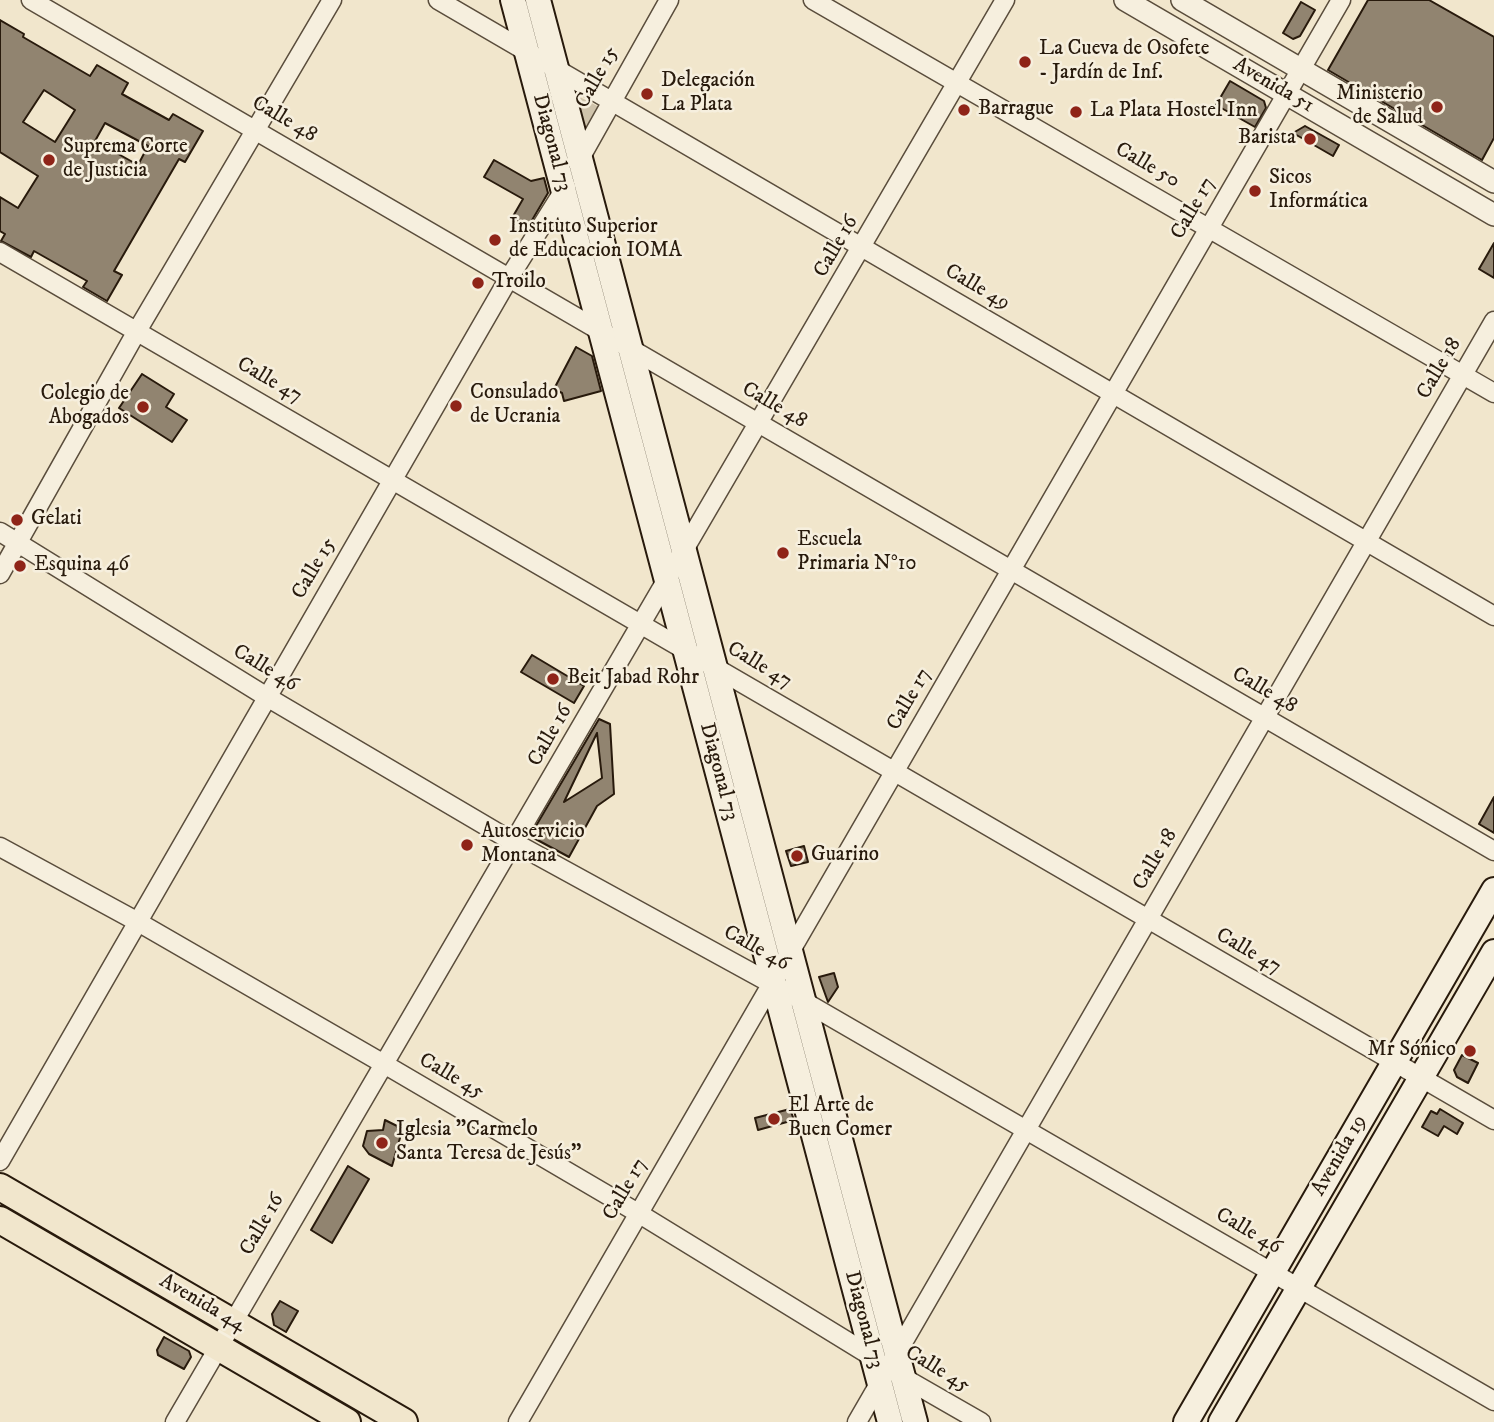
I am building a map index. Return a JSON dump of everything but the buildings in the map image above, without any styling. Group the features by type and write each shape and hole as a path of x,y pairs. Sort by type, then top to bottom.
{"main road":[{"name":"Diagonal 73","path":"513,0 774,985 888,1368 915,1422"},
{"name":"Diagonal 73","path":"538,0 805,1002 888,1368 890,1422"},
{"name":"Avenida 19","path":"1186,1422 1494,890"},
{"name":"Avenida 19","path":"1221,1422 1494,952"},
{"name":"Avenida 44","path":"0,1187 404,1422"},
{"name":"Avenida 44","path":"0,1220 347,1422"}],"street":[{"name":"Calle 48","path":"31,0 631,352 760,424 1494,851"},
{"path":"0,574 137,331 332,0"},
{"name":"Calle 49","path":"438,0 1494,615"},
{"name":"Calle 15","path":"0,1161 509,278 564,191 611,101 669,0"},
{"name":"Calle 50","path":"813,0 1494,393"},
{"name":"Calle 16","path":"175,1422 863,248 1005,0"},
{"name":"Avenida 51","path":"1125,0 1494,215"},
{"name":"Avenida 51","path":"1182,0 1494,181"},
{"name":"Calle 17","path":"517,1422 774,985 893,773 1341,0"},
{"name":"Calle 47","path":"0,252 685,647 893,773 1494,1120"},
{"name":"Calle 18","path":"858,1422 1494,321"},
{"name":"Calle 46","path":"0,532 267,697 515,843 805,1002 1494,1401"},
{"name":"Calle 45","path":"0,847 138,922 384,1064 638,1213 888,1368 981,1422"}],"shaded area":[{"path":"570,92 603,109 582,143"}],"place":[{"name":"La Cueva de Osofete - Jardín de Inf.","path":"1025,62"},
{"name":"Delegación La Plata","path":"647,94"},
{"name":"Ministerio de Salud","path":"1437,107"},
{"name":"Barrague","path":"964,110"},
{"name":"La Plata Hostel Inn","path":"1076,112"},
{"name":"Barista","path":"1310,139"},
{"name":"Suprema Corte de Justicia","path":"49,160"},
{"name":"Sicos Informática","path":"1255,191"},
{"name":"Instituto Superior de Educacion IOMA","path":"495,240"},
{"name":"Troilo","path":"478,283"},
{"name":"Consulado de Ucrania","path":"456,406"},
{"name":"Colegio de Abogados","path":"143,407"},
{"name":"Gelati","path":"17,520"},
{"name":"Escuela Primaria N°10","path":"783,553"},
{"name":"Esquina 46","path":"20,566"},
{"name":"Beit Jabad Rohr","path":"553,679"},
{"name":"Autoservicio Montana","path":"467,845"},
{"name":"Guarino","path":"797,856"},
{"name":"Mr Sónico","path":"1470,1051"},
{"name":"El Arte de Buen Comer","path":"774,1119"},
{"name":"Iglesia \"Carmelo Santa Teresa de Jesús\"","path":"382,1143"}]}
